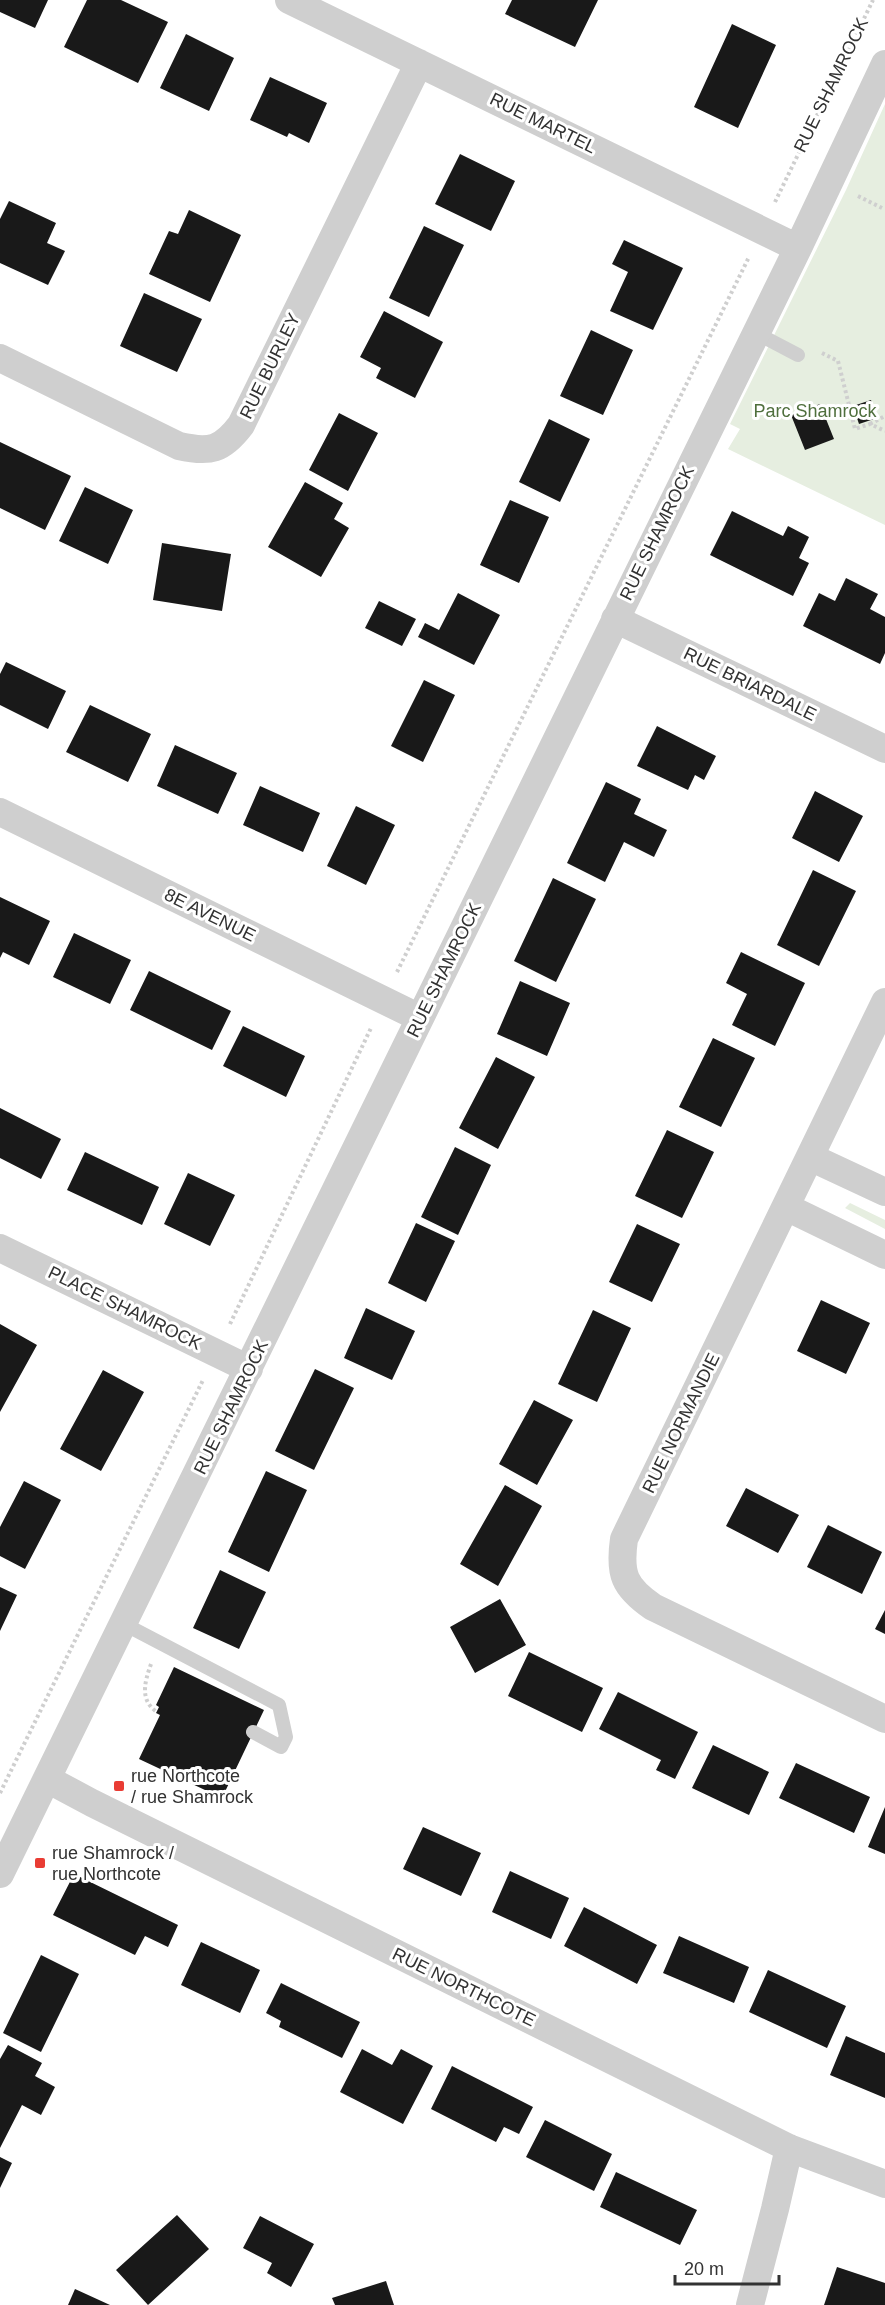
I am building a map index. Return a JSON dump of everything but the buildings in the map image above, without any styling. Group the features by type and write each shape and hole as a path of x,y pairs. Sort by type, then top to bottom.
{"street":[{"name":"RUE MARTEL","path":"289,0 798,248"},
{"name":"RUE BURLEY","path":"0,358 179,446 197,450 216,449 230,439 241,425 419,63"},
{"name":"RUE SHAMROCK","path":"0,1874 798,248 885,64"},
{"name":"RUE BRIARDALE","path":"615,619 885,749"},
{"name":"8E AVENUE","path":"0,812 420,1018"},
{"name":"RUE NORMANDIE","path":"885,1002 624,1539 621,1560 625,1581 637,1596 653,1607 885,1719"},
{"path":"810,1157 885,1192"},
{"path":"786,1207 885,1255"},
{"name":"PLACE SHAMROCK","path":"0,1248 249,1369"},
{"name":"RUE NORTHCOTE","path":"47,1779 789,2148 885,2184"},
{"path":"750,2305 789,2148"}],"lane":[{"path":"756,333 798,355"},
{"path":"124,1624 279,1705 286,1737 281,1747 253,1732"}],"path":[{"name":"RUE SHAMROCK","path":"774,203 873,0"},
{"path":"855,194 882,208"},
{"path":"396,975 749,256"},
{"path":"821,352 838,361 855,429 885,416"},
{"path":"870,423 885,431"},
{"name":"RUE SHAMROCK","path":"227,1329 371,1027"},
{"name":"RUE SHAMROCK","path":"0,1793 202,1380"},
{"path":"152,1662 147,1674 144,1693 149,1706 157,1712"}],"green space":[{"name":"Parc Shamrock","path":"885,104 885,525 728,449 740,429 730,424 846,190"},
{"path":"850,1203 885,1220 885,1229 845,1208"}],"place":[{"name":"rue Northcote / rue Shamrock","path":"119,1786"},
{"name":"rue Shamrock / rue Northcote","path":"40,1863"}]}
